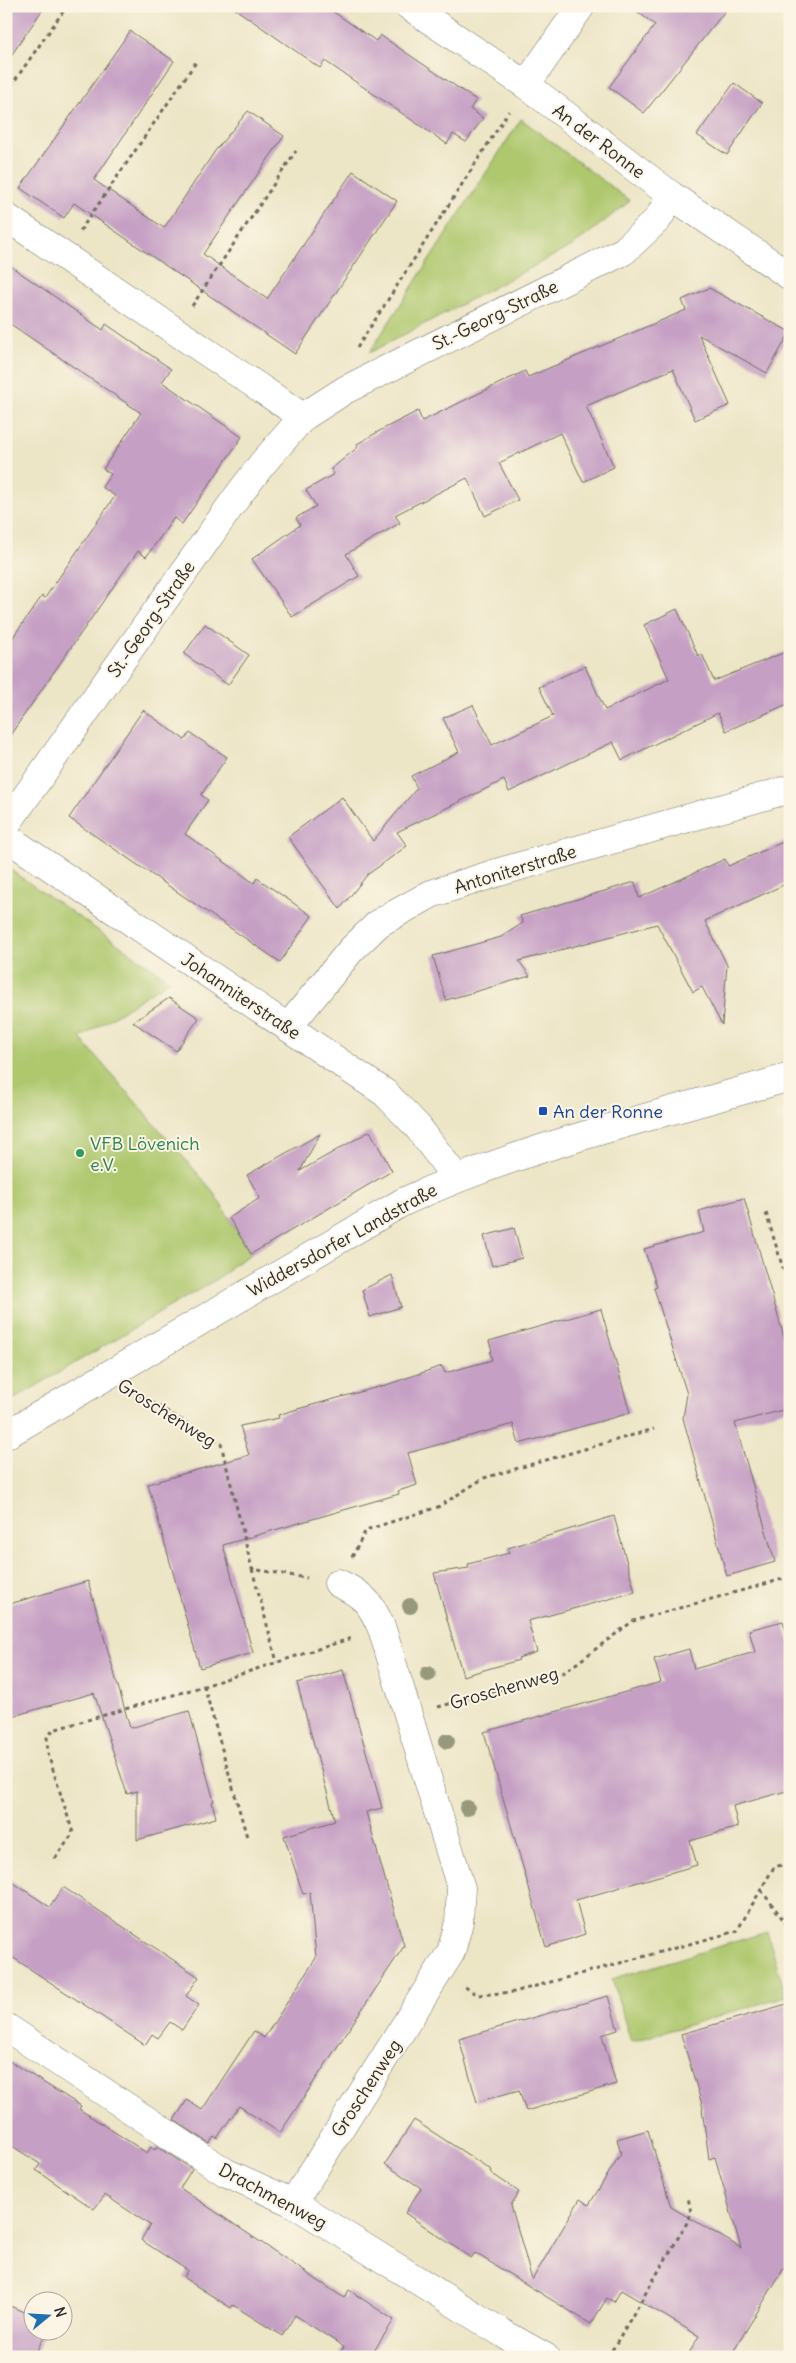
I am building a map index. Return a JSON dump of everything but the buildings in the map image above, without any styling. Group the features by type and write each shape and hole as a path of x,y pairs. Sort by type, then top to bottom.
{"street":[{"name":"An der Ronne","path":"409,6 526,85 672,196 790,276"},
{"path":"526,85 581,6"},
{"name":"St.-Georg-Straße","path":"6,825 234,501 303,417 346,390 624,251 657,220 672,196"},
{"path":"6,217 303,417"},
{"name":"Antoniterstraße","path":"288,1027 351,950 379,923 431,894 496,873 790,789"},
{"name":"Johanniterstraße","path":"6,837 385,1093 417,1126 456,1178"},
{"name":"Widdersdorfer Landstraße","path":"6,1435 403,1202 456,1178 552,1145 790,1077"},
{"name":"Groschenweg","path":"292,2204 439,1973 451,1952 459,1922 461,1888 382,1629 374,1609 360,1593 338,1583"},
{"name":"Drachmenweg","path":"6,2027 225,2172 292,2204 504,2334 545,2357"}],"path":[{"path":"6,93 67,6"},
{"path":"62,255 196,62"},
{"path":"356,349 526,85"},
{"path":"175,331 296,151"},
{"path":"766,1213 790,1291"},
{"name":"Groschenweg","path":"107,1376 221,1444 277,1662"},
{"path":"252,1569 338,1583 366,1530 438,1507 484,1478 654,1430"},
{"name":"Groschenweg","path":"408,1715 565,1672 633,1621 790,1577"},
{"path":"56,1859 73,1832 48,1754 47,1738 53,1730 204,1686 382,1629"},
{"path":"204,1686 247,1837"},
{"path":"439,1973 478,1995 514,1992 737,1931 774,1867 790,1863"},
{"path":"761,1890 784,1922 790,1940"},
{"path":"608,2357 688,2221 691,2213 688,2198"}],"green space":[{"path":"521,119 630,201 574,245 369,353"},
{"name":"VFB Lövenich e.V.","path":"6,867 170,980 80,1038 212,1190 251,1254 230,1267 231,1269 215,1280 6,1404"},
{"path":"767,1932 786,1996 631,2042 612,1979"}],"place":[{"name":"An der Ronne","path":"543,1111"},
{"name":"VFB Lövenich e.V.","path":"80,1153"}]}
